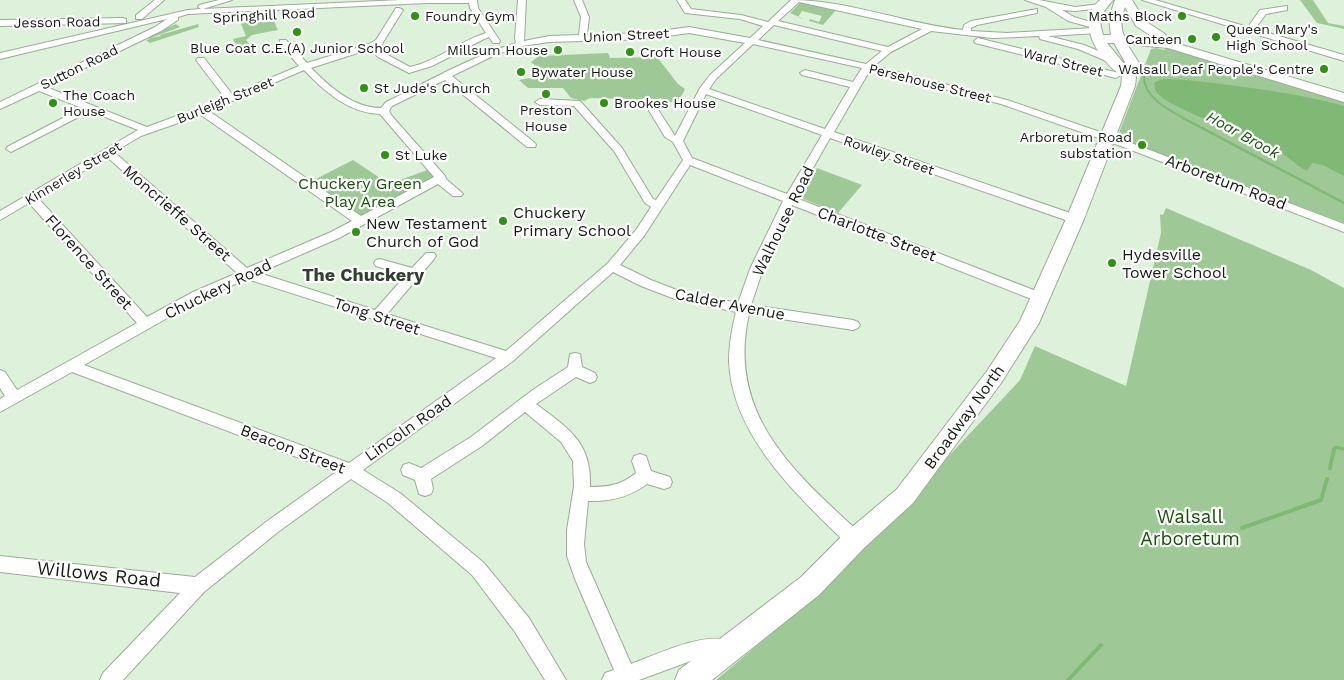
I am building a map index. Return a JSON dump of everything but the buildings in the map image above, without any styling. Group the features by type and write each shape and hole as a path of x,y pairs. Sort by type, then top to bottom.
{"highway":[{"path":"1121,0 1115,18 1106,33 1114,61 1122,71 1126,68 1138,45 1161,41"},
{"path":"1126,0 1140,23 1161,41"},
{"path":"1104,3 1096,12 1106,33 1126,64 1126,68"},
{"path":"1106,33 1161,41 1344,98"},
{"name":"Broadway North","path":"689,680 810,586 855,540 905,496 994,377 1029,323 1075,219 1128,86 1126,68"}],"street":[{"path":"130,22 151,11 160,0"},
{"path":"130,22 183,16 228,0"},
{"path":"394,20 427,0 480,0"},
{"path":"413,7 470,0"},
{"path":"470,0 491,34 503,49"},
{"path":"522,0 519,38 522,44"},
{"path":"578,0 585,17 583,37"},
{"path":"681,0 688,11 689,30"},
{"path":"678,141 703,90 713,77 796,0"},
{"path":"802,0 827,2 930,28 967,33 1010,35 1106,33"},
{"path":"1146,0 1344,58"},
{"path":"1274,2 1293,13"},
{"path":"967,33 967,28 974,23 1033,4 1076,9 1104,3"},
{"path":"1033,4 1050,10 1057,20 1106,33"},
{"path":"1049,5 1071,19 1106,33"},
{"name":"Springhill Road","path":"183,16 413,7"},
{"path":"399,8 394,20 379,42 372,46 381,55 405,70 420,67 474,39 491,34"},
{"path":"1250,31 1263,12 1284,8"},
{"path":"151,11 166,16"},
{"path":"688,11 741,17 890,50"},
{"path":"0,56 130,22 166,16 183,16"},
{"name":"Sutton Road","path":"0,106 183,16"},
{"path":"1027,34 1051,28 1057,20"},
{"name":"Jesson Road","path":"0,23 130,22"},
{"name":"Walhouse Road","path":"855,540 788,473 764,440 752,418 742,393 736,359 737,338 744,309 762,256 791,200 868,66 890,50 930,28"},
{"name":"Union Street","path":"384,111 389,104 445,75 503,49 522,44 549,39 646,36 689,30 750,41"},
{"path":"1027,34 1081,47 1114,61"},
{"name":"Ward Street","path":"1010,35 1012,40 1010,48"},
{"name":"Ward Street","path":"977,40 1010,48 1126,68"},
{"name":"Persehouse Street","path":"750,41 868,66 1004,102 1107,138"},
{"path":"283,42 304,66 354,106 370,112 384,111 386,116 441,178 439,179 456,190"},
{"name":"Burleigh Street","path":"146,130 202,111 304,66 372,46"},
{"path":"201,60 231,99"},
{"path":"810,73 857,86"},
{"path":"445,75 531,145"},
{"path":"38,87 146,130"},
{"name":"Rowley Street","path":"703,90 1075,219"},
{"path":"540,102 577,103 613,143 649,201 660,206"},
{"path":"663,102 649,102 670,136 678,141 688,160"},
{"path":"8,150 91,107"},
{"path":"202,111 361,222"},
{"name":"Kinnerley Street","path":"0,216 146,130"},
{"name":"Arboretum Road","path":"1107,138 1344,228"},
{"name":"Moncrieffe Street","path":"108,152 246,274"},
{"name":"Lincoln Road","path":"110,680 198,586 272,527 349,470 508,357 612,266 640,234 660,206 688,160"},
{"name":"Charlotte Street","path":"688,160 1039,298"},
{"name":"Chuckery Road","path":"0,406 198,295 361,222 439,179"},
{"name":"Florence Street","path":"31,198 146,325"},
{"path":"377,316 430,256"},
{"path":"380,263 415,273"},
{"name":"Calder Avenue","path":"612,266 646,283 680,296 744,309 852,325"},
{"name":"Tong Street","path":"246,274 508,357"},
{"path":"419,478 474,442 526,404 575,364 590,377"},
{"name":"Beacon Street","path":"70,366 349,470 394,498 478,569 522,625 556,680"},
{"path":"0,376 14,397"},
{"path":"526,404 578,451 582,465 574,529 576,555 619,678 696,650 730,647"},
{"path":"580,493 602,496 621,492 643,469 664,482"},
{"name":"Willows Road","path":"0,564 198,586"}],"green space":[{"path":"1300,0 1313,0 1328,23 1344,26 1344,29 1317,23"},
{"path":"801,2 837,9 823,25 809,21 810,19 819,22 822,16 802,11 798,17 790,13"},
{"path":"272,17 278,30 252,35 246,40 249,44 247,47 251,48 239,50 233,39 246,36 239,19"},
{"path":"176,24 180,27 151,38 198,24 199,27 150,43 146,40 150,39 147,37"},
{"path":"1167,47 1344,102 1344,223 1117,138 1151,49 1164,50"},
{"path":"608,53 610,58 657,57 678,84 685,89 679,101 665,103 661,98 653,100 590,98 584,101 571,98 563,88 528,88 519,80 542,76 544,73 531,62 539,56"},
{"name":"Chuckery Green Play Area","path":"353,160 389,184 430,169 438,177 362,220 308,183"},
{"path":"817,168 862,185 838,213 801,198"},
{"name":"Walsall Arboretum","path":"1166,208 1311,270 1344,288 1344,680 716,680 821,592 1020,380 1035,346 1126,386 1161,233 1160,214 1163,215"}],"shaded area":[{"path":"1163,79 1200,81 1264,90 1344,106 1344,176 1323,165 1312,163 1307,171 1269,145 1173,104 1161,97 1155,90 1155,82"}],"waterway":[{"name":"Hoar Brook","path":"1144,76 1145,84 1152,96 1165,107 1185,119"},
{"name":"Hoar Brook","path":"1183,118 1344,203"},
{"name":"Hoar Brook","path":"1334,451 1335,447 1344,449"},
{"name":"Hoar Brook","path":"1330,468 1334,449"},
{"name":"Hoar Brook","path":"1242,528 1321,500 1327,479"},
{"name":"Hoar Brook","path":"1068,680 1101,645"}],"place":[{"name":"Foundry Gym","path":"415,16"},
{"name":"Maths Block","path":"1182,16"},
{"name":"Blue Coat C.E.(A) Junior School","path":"297,32"},
{"name":"Queen Mary's High School","path":"1216,37"},
{"name":"Canteen","path":"1192,39"},
{"name":"Millsum House","path":"558,50"},
{"name":"Croft House","path":"630,52"},
{"name":"Walsall Deaf People's Centre","path":"1324,69"},
{"name":"Bywater House","path":"521,72"},
{"name":"St Jude's Church","path":"364,88"},
{"name":"Preston House","path":"546,94"},
{"name":"The Coach House","path":"53,103"},
{"name":"Brookes House","path":"604,103"},
{"name":"Arboretum Road substation","path":"1142,145"},
{"name":"St Luke","path":"385,155"},
{"name":"Chuckery Primary School","path":"503,221"},
{"name":"New Testament Church of God","path":"356,232"},
{"name":"Hydesville Tower School","path":"1112,263"}],"district":[{"name":"The Chuckery","path":"363,274"}]}
